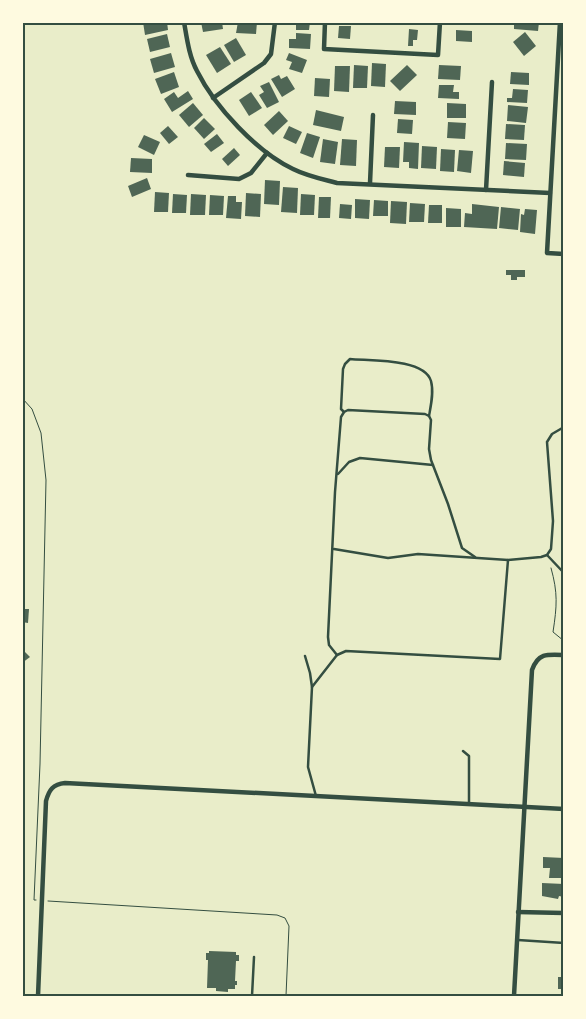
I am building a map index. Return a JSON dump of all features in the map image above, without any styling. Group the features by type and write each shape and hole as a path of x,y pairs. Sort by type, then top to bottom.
{"street":[{"path":"184,22 189,50 197,70 214,98 232,121 267,153 292,169 338,183 370,183 550,193"},
{"path":"214,98 264,63 271,54 275,22"},
{"path":"325,22 324,49 438,55 440,22"},
{"path":"560,22 548,253 564,254"},
{"path":"486,190 492,82"},
{"path":"370,183 373,115"},
{"path":"188,175 239,179 251,173 267,153"},
{"path":"514,996 532,670 535,661 542,656 564,655"},
{"path":"38,996 46,801 52,787 57,784 564,809"},
{"path":"518,912 564,914"}],"lane":[{"path":"344,412 341,409 343,369 350,359 409,364 419,368 426,374 430,380 432,401 429,416 431,420 429,449 433,465 462,548 475,557"},
{"path":"337,655 329,644 328,637 341,417 348,410 425,414 429,416"},
{"path":"334,548 388,558 418,554 508,560 547,555 551,549 553,521 547,442 552,434 564,426"},
{"path":"337,475 349,462 360,458 433,465"},
{"path":"547,555 564,573"},
{"path":"312,687 337,655 346,651 500,659 508,560"},
{"path":"304,656 310,673 312,687 308,767 316,796"},
{"path":"463,751 469,756 468,804"},
{"path":"517,940 564,943"},
{"path":"252,996 254,957"}],"path":[{"path":"22,398 32,409 41,433 46,480 40,764 34,900 277,914 285,918 289,926 286,996"},
{"path":"547,555 556,583 557,595 553,632 564,641"}],"building":[{"path":"143,22 167,22 168,30 145,35"},
{"path":"201,22 222,22 223,29 203,32"},
{"path":"238,22 257,22 256,34 236,33"},
{"path":"296,22 310,22 309,30 296,30"},
{"path":"514,22 539,22 538,31 514,29"},
{"path":"339,26 351,26 350,39 338,38"},
{"path":"409,29 418,30 417,40 413,40 413,46 408,46"},
{"path":"456,30 472,31 472,42 456,41"},
{"path":"525,32 536,46 524,56 513,42"},
{"path":"296,33 311,34 310,49 289,48 289,39 296,39"},
{"path":"167,34 170,47 150,52 147,39"},
{"path":"236,38 246,55 234,62 224,45"},
{"path":"220,47 231,64 217,73 206,55"},
{"path":"171,53 175,67 154,73 150,59"},
{"path":"289,53 307,60 302,73 289,69 292,62 286,60"},
{"path":"372,63 386,64 385,87 371,86"},
{"path":"354,65 368,66 367,88 353,88"},
{"path":"407,65 417,75 400,91 390,81"},
{"path":"439,65 461,66 460,80 438,79"},
{"path":"335,66 350,66 349,92 334,91"},
{"path":"174,72 179,87 161,94 155,79"},
{"path":"511,72 529,73 529,85 510,84"},
{"path":"279,75 281,79 287,76 295,89 282,97 271,79"},
{"path":"315,78 330,79 329,97 314,96"},
{"path":"269,82 279,102 267,108 259,95 264,92 260,86"},
{"path":"439,85 454,85 453,92 459,92 459,99 438,98"},
{"path":"513,89 528,90 527,103 507,102 507,98 512,98"},
{"path":"188,91 193,99 172,112 164,99 174,92 178,98"},
{"path":"251,92 262,108 249,116 239,100"},
{"path":"395,101 416,102 416,115 394,114"},
{"path":"193,103 203,115 189,127 179,115"},
{"path":"447,103 466,104 466,118 447,118"},
{"path":"508,105 528,107 526,123 507,121"},
{"path":"316,110 344,117 341,131 313,125"},
{"path":"279,111 288,121 273,135 264,125"},
{"path":"204,118 215,129 204,139 194,128"},
{"path":"398,119 413,120 412,134 397,133"},
{"path":"448,122 466,123 465,139 447,138"},
{"path":"506,124 525,125 524,140 505,139"},
{"path":"168,126 178,137 169,144 160,133"},
{"path":"289,126 302,132 296,144 283,138"},
{"path":"307,133 320,137 313,158 300,153"},
{"path":"217,134 224,143 211,152 204,144"},
{"path":"144,135 160,142 154,155 138,147"},
{"path":"323,139 338,142 335,164 320,162"},
{"path":"342,139 357,140 356,166 340,165"},
{"path":"404,142 419,143 418,169 409,168 409,162 403,162"},
{"path":"506,143 527,144 526,160 505,159"},
{"path":"422,146 437,147 436,169 421,168"},
{"path":"385,147 400,147 399,168 384,167"},
{"path":"234,148 240,155 228,166 222,159"},
{"path":"441,149 455,150 454,172 440,171"},
{"path":"459,150 473,151 471,173 457,171"},
{"path":"131,158 152,159 152,173 130,172"},
{"path":"504,161 525,163 524,177 503,175"},
{"path":"147,178 151,189 132,197 128,186"},
{"path":"265,180 280,181 279,205 264,204"},
{"path":"283,187 298,188 297,213 281,212"},
{"path":"155,192 169,193 168,212 154,212"},
{"path":"246,193 261,194 260,217 245,216"},
{"path":"173,194 187,195 186,213 172,213"},
{"path":"191,194 206,195 205,215 190,215"},
{"path":"301,194 315,195 314,215 300,215"},
{"path":"210,195 224,196 223,215 209,215"},
{"path":"228,196 236,196 236,202 242,202 241,219 226,218"},
{"path":"319,197 331,197 330,218 318,218"},
{"path":"355,199 370,200 369,219 355,218"},
{"path":"374,200 388,201 388,216 373,216"},
{"path":"391,201 407,202 406,224 390,223"},
{"path":"410,203 425,204 424,222 409,222"},
{"path":"340,204 352,205 351,219 339,218"},
{"path":"472,204 499,207 497,229 464,227 465,213 472,214"},
{"path":"429,205 442,205 442,223 428,223"},
{"path":"501,207 520,209 518,230 499,228"},
{"path":"446,208 461,209 461,227 446,227"},
{"path":"525,209 537,210 535,234 520,232 521,214 524,215"},
{"path":"506,270 525,270 525,277 517,277 517,280 511,280 511,275 506,275"},
{"path":"22,609 29,609 28,623 22,622"},
{"path":"22,649 30,657 22,663"},
{"path":"543,857 564,858 564,878 549,878 550,868 543,868"},
{"path":"542,883 564,884 564,897 559,896 558,899 542,896"},
{"path":"209,951 236,952 236,955 239,955 239,961 236,961 235,981 237,981 237,985 235,985 235,989 228,989 228,992 216,991 216,988 207,988 208,960 206,960 206,953 209,953"},
{"path":"558,977 564,977 564,989 558,989"}]}
